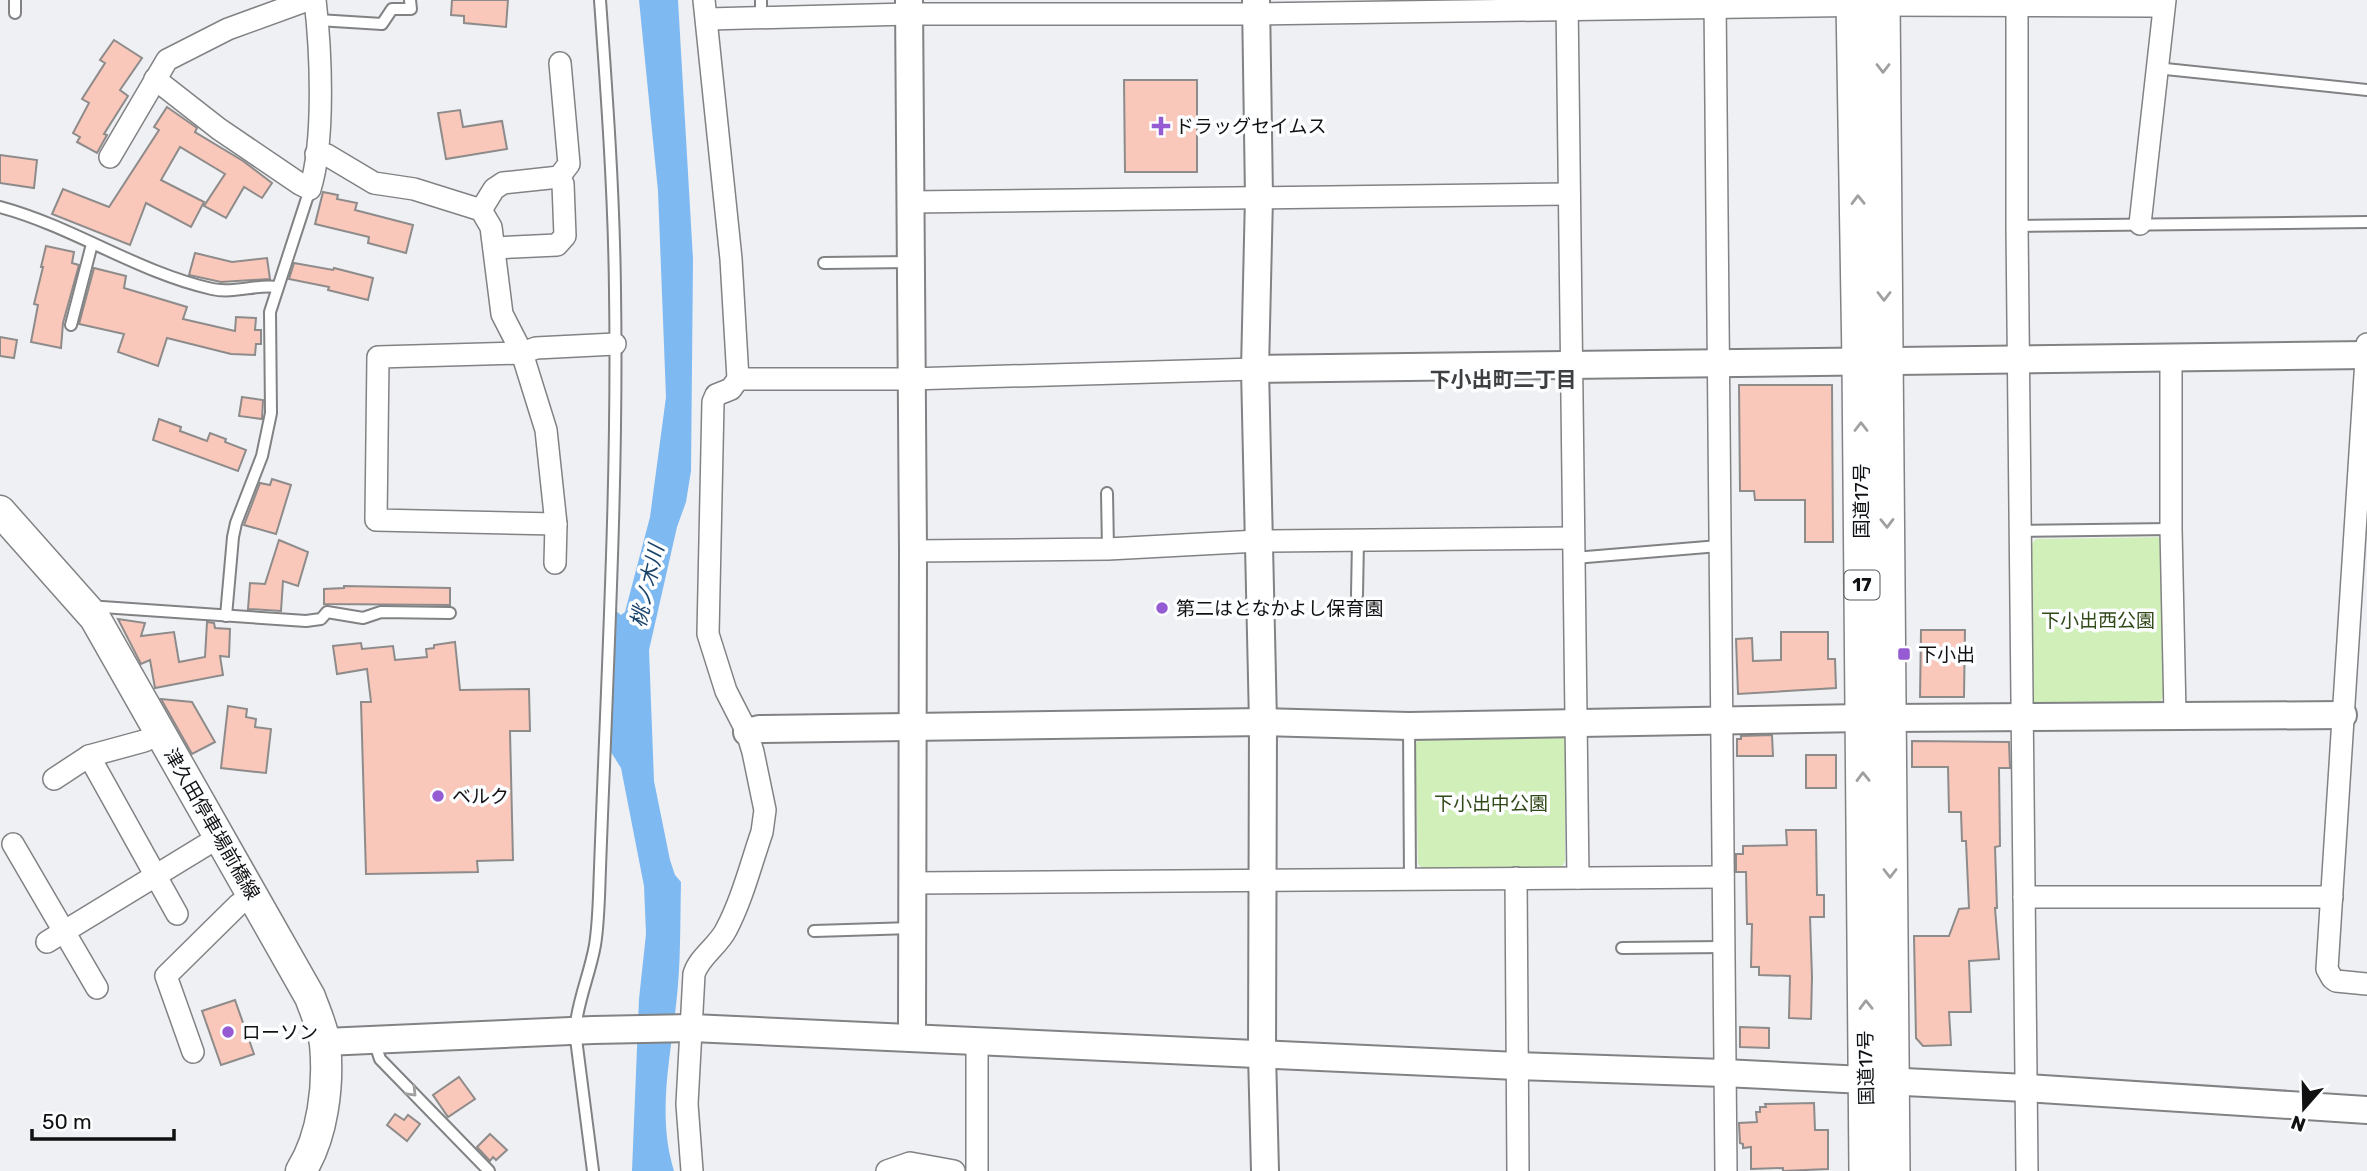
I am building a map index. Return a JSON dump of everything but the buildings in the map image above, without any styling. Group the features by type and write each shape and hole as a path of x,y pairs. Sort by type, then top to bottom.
{"highway":[{"name":"国道17号","path":"1868,3 1879,1080 1892,1171"},
{"name":"国道17号","path":"1867,1171 1879,1080"}],"main road":[{"name":"津久田停車場前橋線","path":"0,511 94,618 310,997 325,1042 323,1110 310,1156 301,1171"}],"street":[{"path":"110,157 167,60 228,29 309,0"},
{"path":"1715,3 1726,1171"},
{"path":"692,1171 687,1104 687,1028 696,967 715,947 728,927 764,826 765,810 747,732 726,691 708,634 713,402 716,395 731,389 738,379 731,259 706,10 1715,3 2164,4 2140,224"},
{"path":"2017,3 2027,1171"},
{"path":"1567,5 1577,878"},
{"path":"909,7 913,551 912,1037"},
{"path":"1256,7 1259,197 1255,369 1262,722 1262,1054 1265,1171"},
{"path":"155,79 219,129 310,189 316,155 319,98 317,10"},
{"path":"481,210 494,188 503,183 559,177 569,164 560,63"},
{"path":"316,155 327,155 374,183 414,189 481,210 491,227 502,314 522,353 546,430 556,524 555,563"},
{"path":"494,247 557,245 565,236 563,184 559,177"},
{"path":"911,202 1569,194"},
{"path":"556,524 376,520 378,357 522,353 537,348 615,344"},
{"path":"2367,344 2360,554 2343,715 2329,974 2341,982 2367,984"},
{"path":"738,379 910,379 1255,369 1571,364 2366,355"},
{"path":"2171,357 2175,715"},
{"path":"913,551 1108,550 1258,541 1358,540 1573,548"},
{"path":"747,732 759,729 912,726 1262,722 1409,726 2022,716 2343,715"},
{"path":"54,779 89,756 161,734"},
{"path":"89,756 177,914"},
{"path":"55,936 219,838"},
{"path":"13,844 55,936 97,988"},
{"path":"912,883 1723,877"},
{"path":"1516,878 1518,1171"},
{"path":"193,1052 166,976 252,895"},
{"path":"2024,897 2332,897"},
{"path":"325,1042 373,1038 687,1028 1879,1080 2367,1111"},
{"path":"977,1041 977,1171"},
{"path":"887,1171 909,1163 954,1171"}],"lane":[{"path":"15,0 15,13"},
{"path":"317,10 382,24 392,9 411,9 410,0"},
{"path":"593,1171 584,1030 577,1013 595,943 600,868 615,344 611,162 600,0"},
{"path":"2156,68 2367,90"},
{"path":"226,616 230,552 236,523 262,456 270,423 273,391 270,312 310,189"},
{"path":"0,207 35,218 148,269 215,290 277,287"},
{"path":"2017,226 2367,222"},
{"path":"71,326 92,244"},
{"path":"824,263 911,262"},
{"path":"1107,493 1108,550"},
{"path":"2021,531 2171,529"},
{"path":"1357,595 1358,540"},
{"path":"1573,548 1719,546"},
{"path":"94,618 102,607 306,621 321,620 327,612 363,618 381,612 450,613"},
{"path":"1409,726 1410,879"},
{"path":"814,931 912,928"},
{"path":"1622,947 1724,947"},
{"path":"373,1038 380,1059 489,1171"}],"green space":[{"name":"下小出西公園","path":"2164,537 2164,695 2159,704 2041,707 2034,702 2030,546 2036,539"},
{"name":"下小出中公園","path":"1556,734 1565,739 1565,861 1561,869 1423,869 1418,864 1415,744 1422,737"}],"water":[{"name":"桃ノ木川","path":"639,0 678,0 693,259 691,471 686,502 677,527 649,650 654,781 670,860 675,875 681,882 679,974 666,1088 666,1130 674,1171 632,1171 639,999 646,934 644,886 621,768 611,752 615,610 621,615 625,612 650,517 666,397 658,191"}],"place":[{"name":"ドラッグセイムス","path":"1161,126"},
{"name":"第二はとなかよし保育園","path":"1162,608"},
{"name":"下小出","path":"1904,654"},
{"name":"ベルク","path":"438,796"},
{"name":"ローソン","path":"228,1032"}],"district":[{"name":"下小出町二丁目","path":"1503,379"}]}
